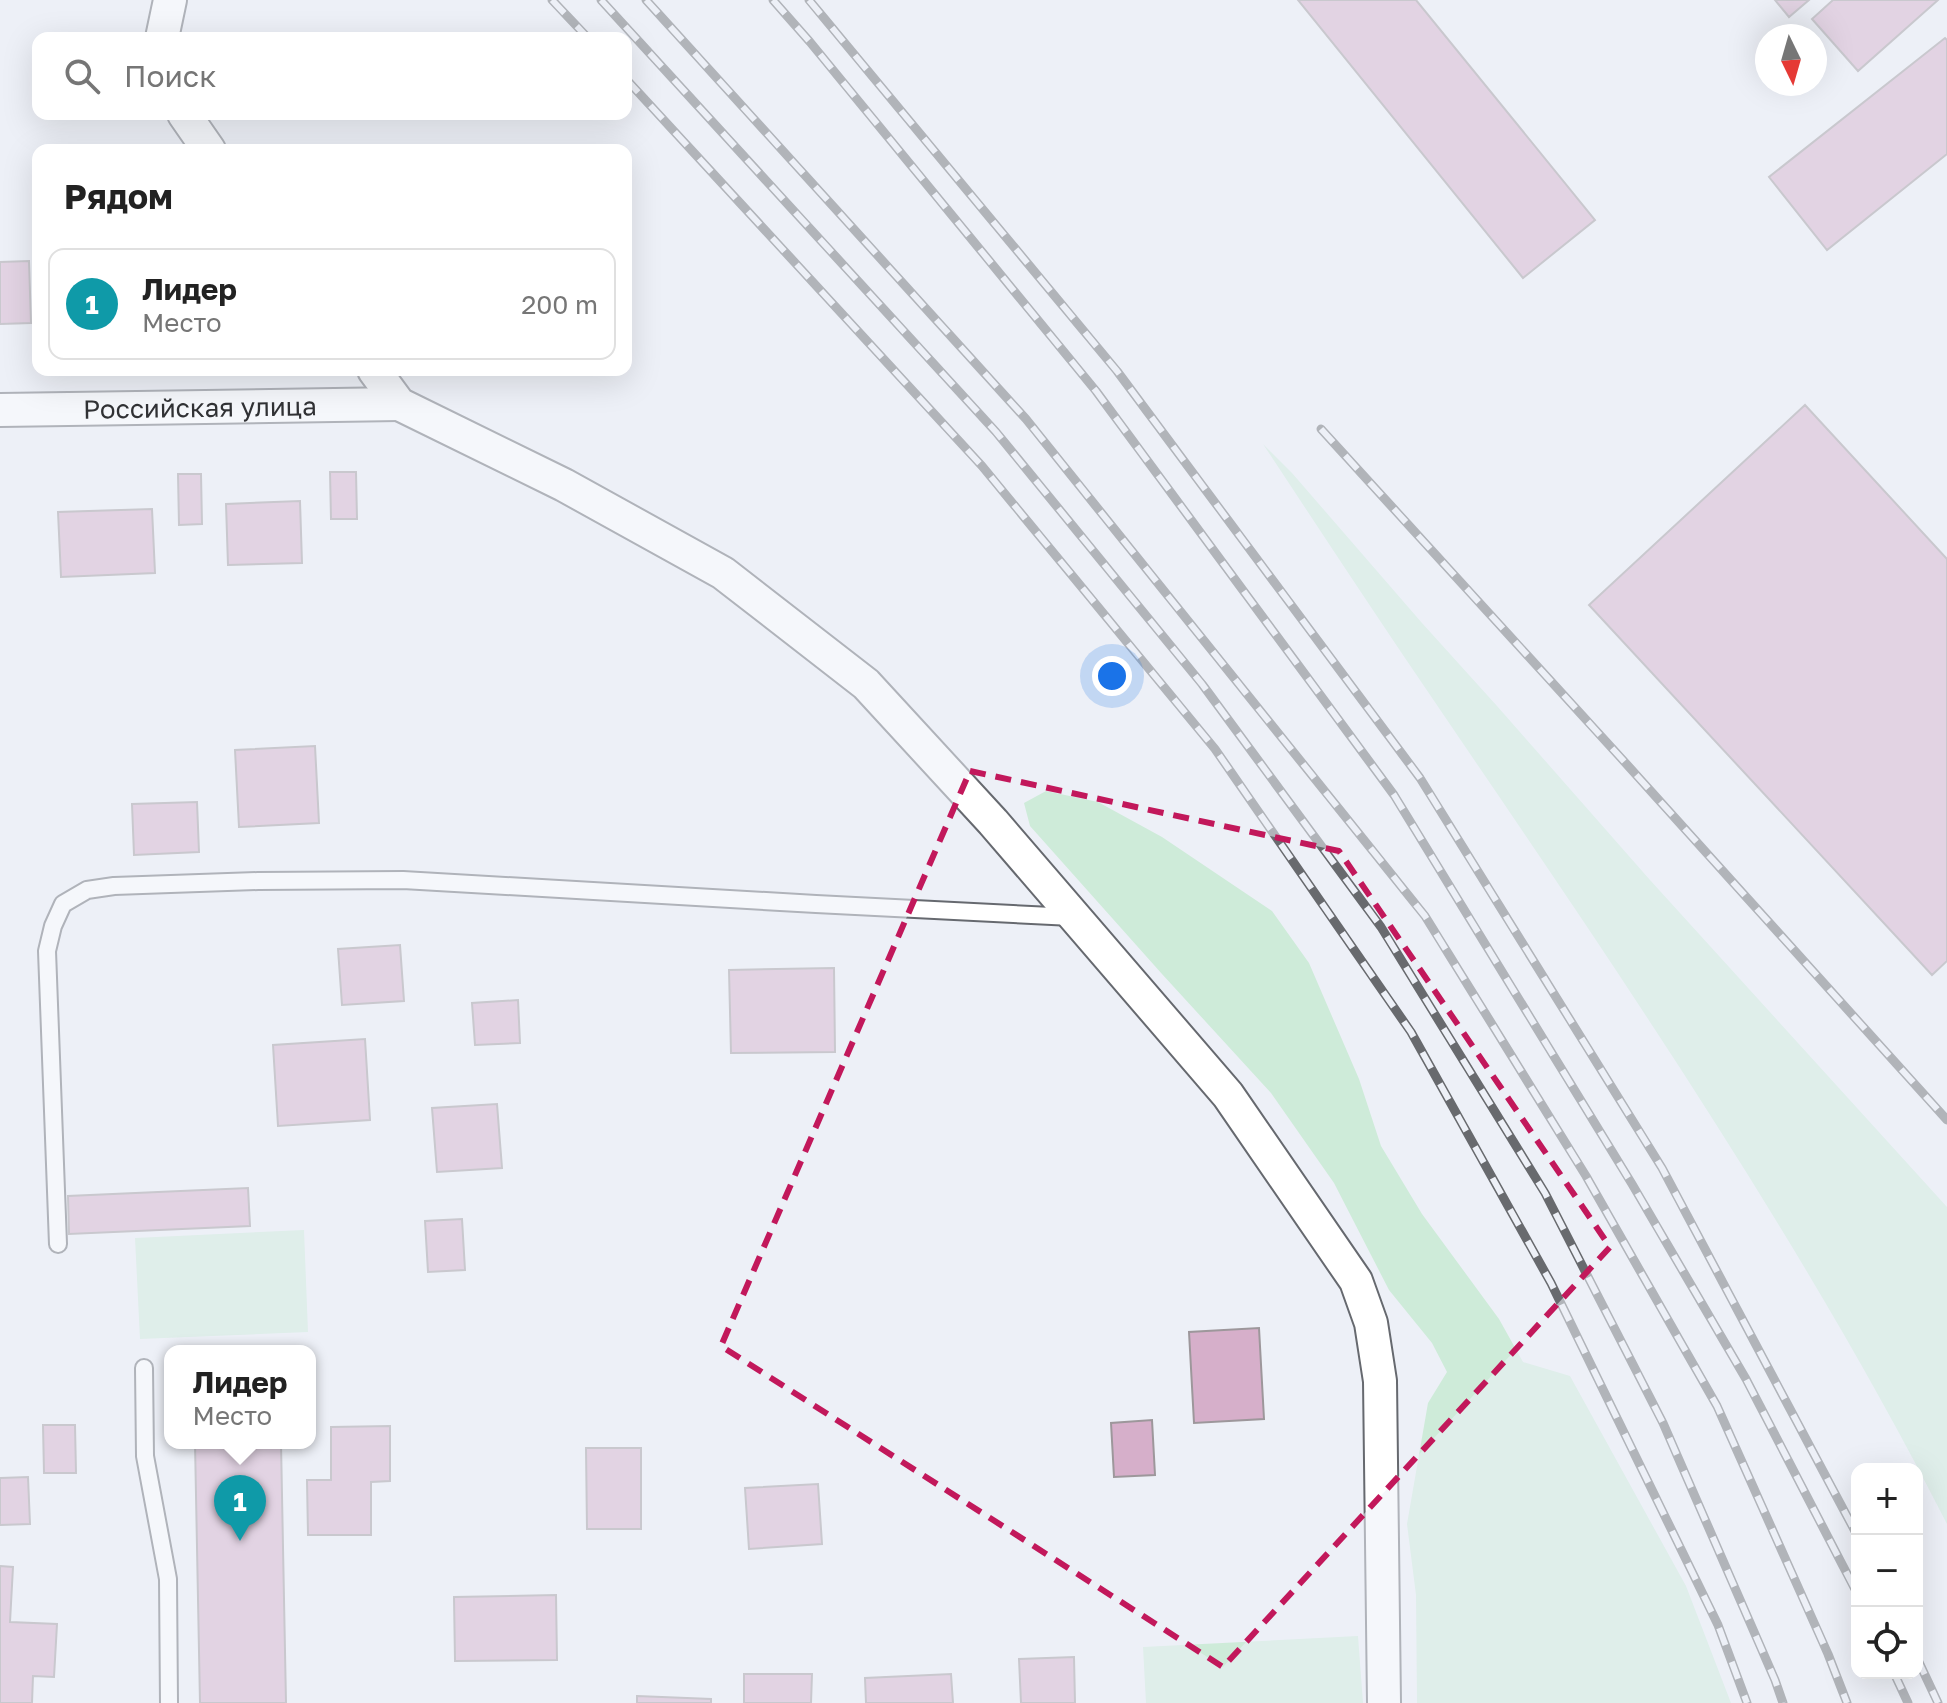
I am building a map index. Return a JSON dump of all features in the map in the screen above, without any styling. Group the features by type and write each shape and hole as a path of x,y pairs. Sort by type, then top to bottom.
{"street":[{"path":"163,32 170,0"},
{"path":"188,120 205,144"},
{"path":"378,376 399,404 564,485 723,573 866,684 993,822 1228,1095 1356,1281 1371,1323 1380,1381 1384,1703"},
{"name":"Российская улица","path":"0,410 399,404"}],"lane":[{"path":"58,1244 47,951 63,904 87,890 130,885 403,880 1073,917"},
{"path":"144,1368 145,1456 168,1579 169,1703"}],"highlighted area":[{"path":"970,771 1339,851 1610,1247 1223,1667 721,1346"}],"green space":[{"path":"1263,444 1292,473 1650,880 1947,1207 1947,1524 1923,1479 1923,1463 1915,1463 1824,1300 1758,1191 1620,976"},
{"path":"1046,791 1098,802 1162,837 1272,911 1309,963 1359,1079 1381,1146 1422,1214 1499,1319 1523,1362 1570,1376 1686,1586 1731,1703 1417,1703 1416,1595 1407,1524 1428,1403 1447,1372 1432,1343 1389,1290 1334,1183 1271,1093 1030,826 1024,803"},
{"path":"304,1230 308,1332 140,1339 135,1238"},
{"path":"1358,1636 1363,1703 1146,1703 1143,1647"}],"building":[{"path":"1298,0 1416,0 1595,220 1523,278"},
{"path":"1775,0 1809,0 1789,17"},
{"path":"1833,0 1938,0 1858,71 1827,36 1827,24 1816,24 1812,19"},
{"path":"1945,38 1947,154 1827,250 1769,177"},
{"path":"29,261 31,323 0,324 0,262"},
{"path":"1805,405 1947,559 1947,961 1932,975 1589,605"},
{"path":"330,472 356,472 357,519 331,519"},
{"path":"178,474 201,474 202,524 179,525"},
{"path":"300,501 302,563 228,565 226,504"},
{"path":"152,509 155,573 61,577 58,512"},
{"path":"315,746 319,823 239,827 235,750"},
{"path":"197,802 199,852 134,855 132,804"},
{"path":"400,945 404,1001 342,1005 338,949"},
{"path":"834,968 835,1052 731,1053 729,970"},
{"path":"518,1000 520,1043 475,1045 472,1003"},
{"path":"365,1039 370,1120 278,1126 273,1045"},
{"path":"497,1104 502,1168 437,1172 432,1108"},
{"path":"248,1188 250,1226 69,1234 68,1196"},
{"path":"462,1219 465,1270 428,1272 425,1221"},
{"path":"1259,1328 1264,1419 1194,1423 1189,1332"},
{"path":"1152,1420 1155,1475 1114,1477 1111,1423"},
{"path":"43,1425 75,1425 76,1473 44,1473"},
{"path":"390,1426 390,1481 371,1482 371,1535 308,1535 307,1480 331,1480 331,1427"},
{"path":"586,1448 641,1448 641,1529 587,1529"},
{"path":"195,1449 281,1449 286,1703 200,1703"},
{"path":"28,1477 30,1524 0,1525 0,1478"},
{"path":"818,1484 822,1544 749,1549 745,1488"},
{"path":"0,1566 13,1567 10,1622 57,1624 54,1677 33,1676 32,1703 0,1703"},
{"path":"556,1595 557,1660 455,1661 454,1597"},
{"path":"1074,1657 1075,1703 1021,1703 1019,1659"},
{"path":"744,1674 812,1674 811,1703 744,1703"},
{"path":"951,1674 953,1703 866,1703 865,1678"},
{"path":"637,1696 711,1699 711,1703 637,1703"}],"railway":[{"path":"552,0 582,32"},
{"path":"601,0 630,32"},
{"path":"646,0 1026,419 1425,916 1586,1176 1717,1406 1847,1703"},
{"path":"773,0 1096,391 1394,795 1632,1184 1746,1379 1851,1581"},
{"path":"809,0 1117,371 1420,778 1662,1168 1851,1524"},
{"path":"632,34 996,432 1202,684 1381,927 1545,1193 1663,1423 1783,1703"},
{"path":"632,86 982,466 1215,749 1411,1032 1551,1283 1718,1625 1747,1703"},
{"path":"1321,429 1947,1120"},
{"path":"1923,1671 1938,1703"},
{"path":"1897,1679 1908,1703"}],"place":[{"name":"Лидер","path":"240,1541"}]}
